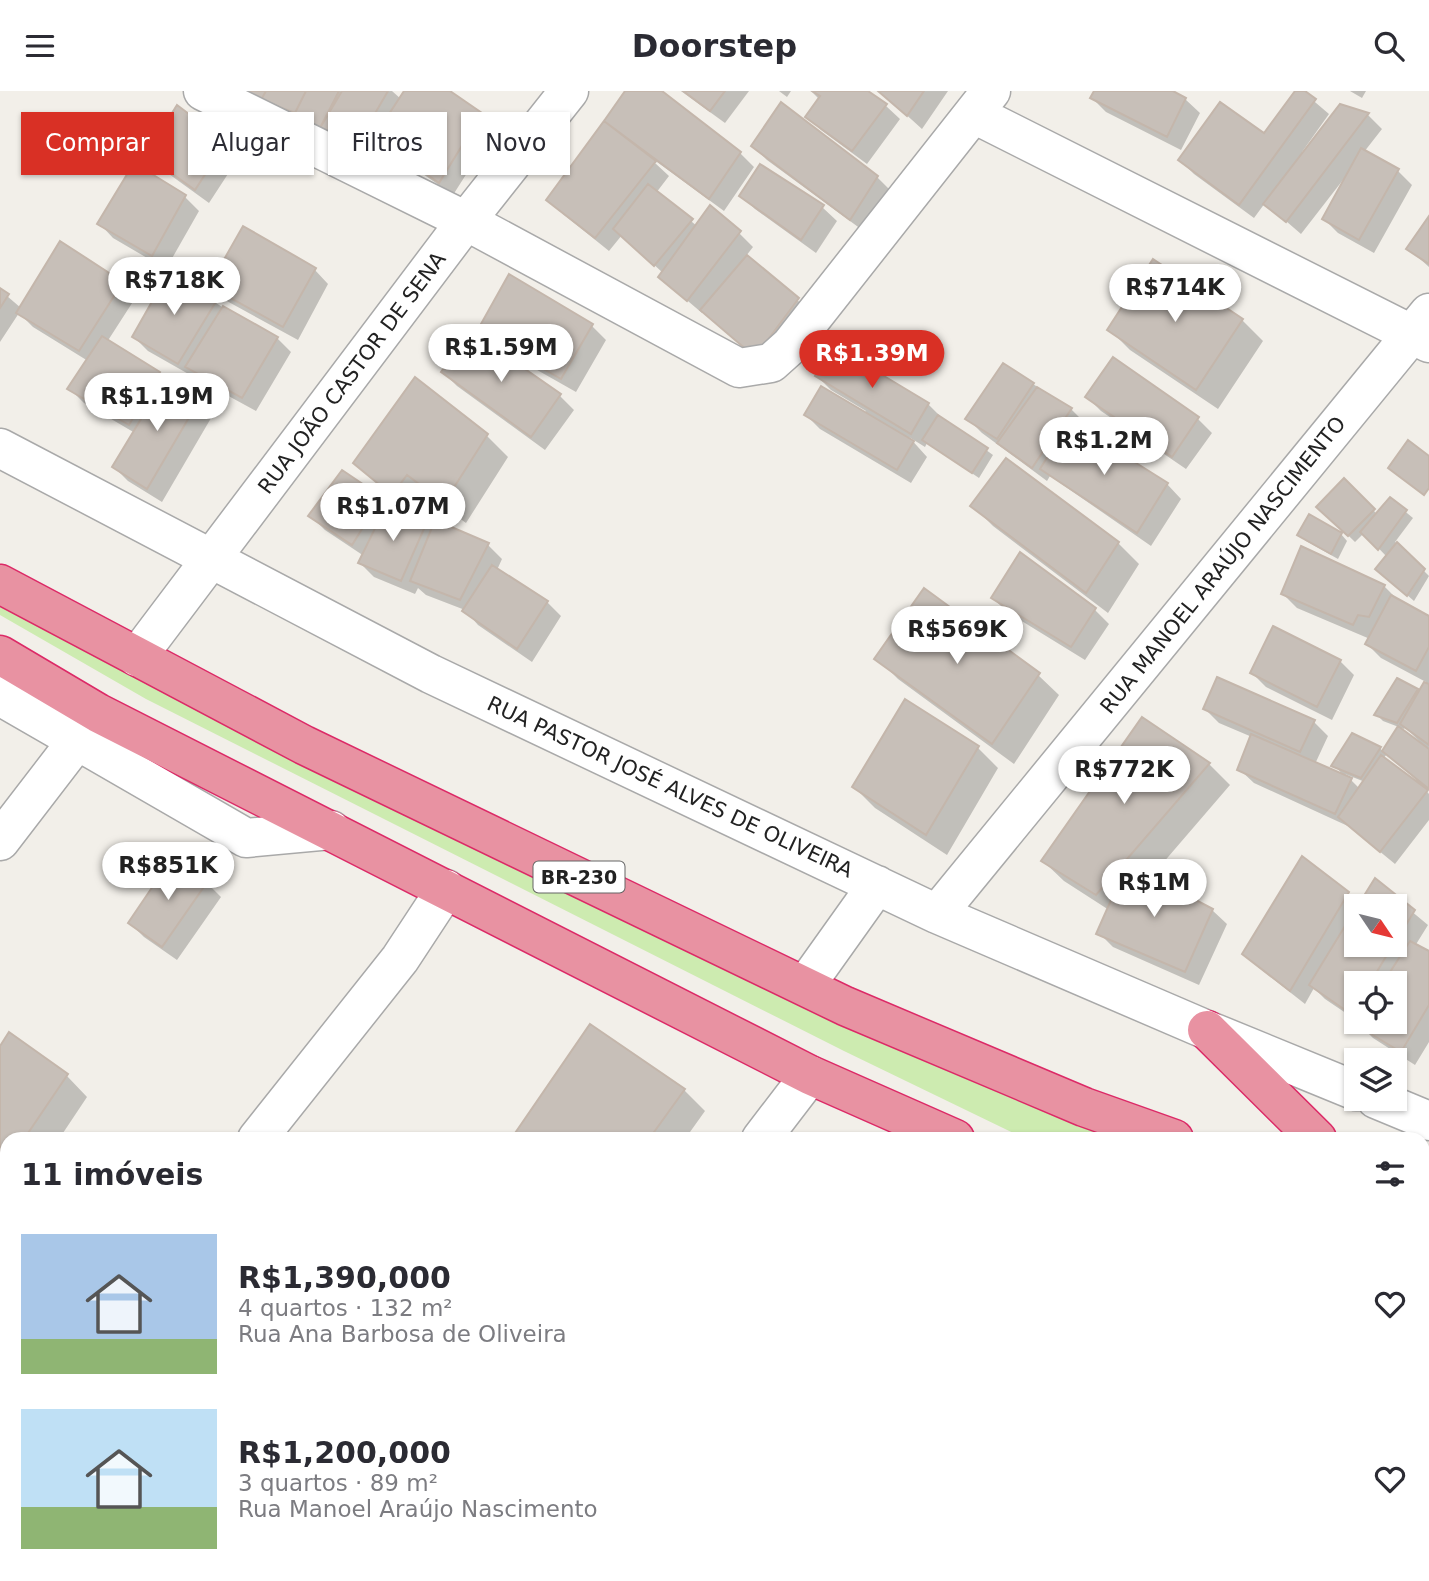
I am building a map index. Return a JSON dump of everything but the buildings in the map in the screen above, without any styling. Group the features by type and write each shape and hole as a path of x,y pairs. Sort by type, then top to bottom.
{"highway":[{"name":"BR-230","path":"0,584 304,745 845,1006 1084,1107 1154,1132"},
{"path":"0,655 98,713 810,1075 939,1132"},
{"path":"1207,1030 1310,1132"}],"street":[{"path":"203,91 466,221 739,368 771,363 790,346 983,103 1423,330"},
{"name":"RUA JOÃO CASTOR DE SENA","path":"137,657 466,221 569,91"},
{"name":"RUA MANOEL ARAÚJO NASCIMENTO","path":"937,914 1423,330"},
{"name":"RUA PASTOR JOSÉ ALVES DE OLIVEIRA","path":"0,449 431,674 937,914 1344,1086"},
{"path":"0,696 246,838 331,831"},
{"path":"0,841 76,742"},
{"path":"805,986 877,885"},
{"path":"263,1132 400,959 446,889"},
{"path":"766,1132 810,1075"},
{"path":"1405,1111 1429,1121"}],"green space":[{"path":"0,598 712,962 997,1091 1115,1132 1012,1132 844,1051 146,699 0,615"}]}
